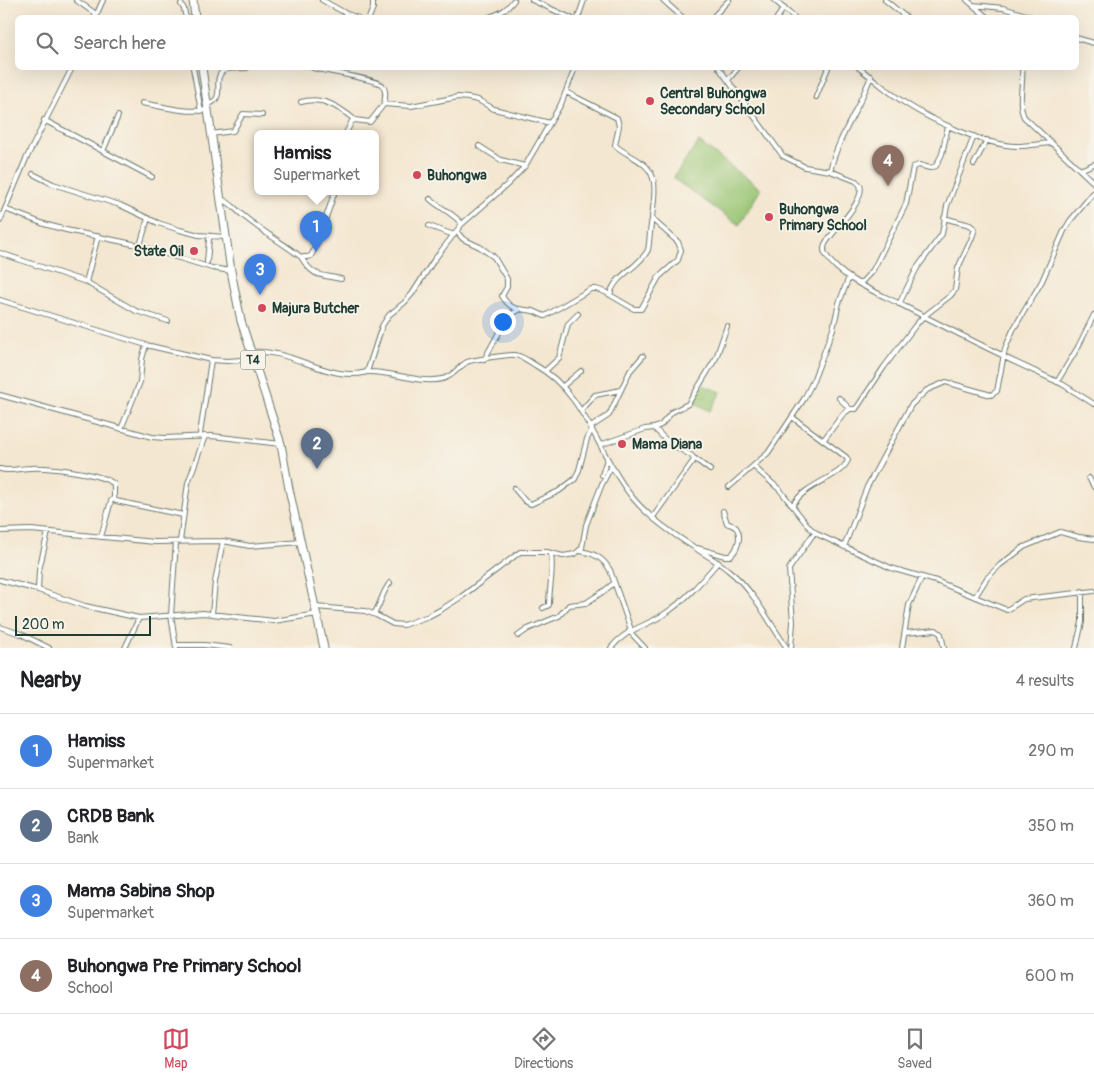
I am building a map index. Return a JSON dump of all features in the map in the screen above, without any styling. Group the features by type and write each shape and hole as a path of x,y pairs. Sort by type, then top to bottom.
{"highway":[{"path":"193,0 195,15"},
{"name":"T4","path":"202,70 205,109 211,134 230,271 241,321 281,444 324,648"}],"street":[{"path":"76,0 95,15"},
{"path":"96,15 103,0"},
{"path":"322,0 350,15"},
{"path":"370,15 373,0"},
{"path":"496,15 507,9 514,0"},
{"path":"532,0 564,15"},
{"path":"579,15 584,0"},
{"path":"663,0 680,15"},
{"path":"715,15 729,0"},
{"path":"774,0 791,15"},
{"path":"779,15 785,0"},
{"path":"885,0 903,15"},
{"path":"967,0 985,15"},
{"path":"181,4 185,15"},
{"path":"973,5 1003,8 1026,15"},
{"path":"1079,39 1094,43"},
{"path":"0,221 44,120 71,70"},
{"path":"194,70 205,109"},
{"path":"142,103 181,110 205,109 218,98 220,76 225,70"},
{"path":"301,102 319,100 330,104 355,120 370,122 384,104 385,90 376,81 321,70"},
{"path":"367,372 382,326 389,315 412,294 434,260 462,224 509,183 524,166 550,123 566,92 574,70"},
{"path":"720,70 783,156 805,168 830,171 856,181 862,189 843,221 828,238 824,248 830,260 849,277 922,317 1057,382 1094,404"},
{"path":"728,80 736,70"},
{"path":"816,97 827,70"},
{"path":"862,70 904,103 948,126 974,136 1016,146 1050,143"},
{"path":"1022,70 1020,106 1027,121 1035,126 1050,143 1094,183"},
{"path":"830,171 840,142 871,76"},
{"path":"566,92 617,118 618,126 615,145 643,163 653,178 656,192 648,236 649,249 636,265 615,282 610,295"},
{"path":"384,104 411,106 458,97 468,98 478,100 494,108 550,123"},
{"path":"211,134 233,131 243,114 262,115"},
{"path":"104,151 118,116"},
{"path":"44,120 152,177"},
{"path":"347,130 350,122 355,120"},
{"path":"860,284 873,270 906,204 913,167 919,165 930,168 936,166 942,154 948,126"},
{"path":"899,304 917,268 942,234 947,206 974,136"},
{"path":"974,164 988,140"},
{"path":"479,146 500,160 524,166"},
{"path":"1080,170 1094,164"},
{"path":"33,174 53,184 120,205 180,230 200,235 225,237"},
{"path":"844,547 866,486 914,400 927,390 946,382 994,394 1007,342 1042,281 1064,231 1094,192"},
{"path":"302,257 307,258 313,254 334,195"},
{"path":"219,198 232,203 245,218 302,257 314,273 341,279"},
{"path":"430,199 457,218 462,224"},
{"path":"5,209 44,224 133,244 212,268 230,271"},
{"path":"141,242 148,218"},
{"path":"825,438 843,414 850,409 856,409 879,374 922,317 955,290 958,268 975,231 974,227 970,225 944,218"},
{"path":"429,226 455,233 494,257 507,279 507,287 502,296 510,306 519,310 533,311 545,316 591,289 596,289 610,295 634,309 642,309 659,277 678,260 682,250 678,242 652,219"},
{"path":"86,282 98,236"},
{"path":"206,262 208,239 210,236"},
{"path":"0,253 86,282 136,312 168,321"},
{"path":"729,486 768,453 804,400 833,329 842,294 849,277"},
{"path":"0,300 146,345 228,362 259,351 288,357 343,374 356,375 378,372 411,378 440,380 450,376 469,361 514,354 545,371 563,386 581,411 611,467 631,496 653,517 695,548 718,562 746,586 786,648"},
{"path":"484,360 508,316 519,310"},
{"path":"545,371 559,358 568,324 578,314"},
{"path":"1057,382 1078,348 1094,315"},
{"path":"600,445 661,425 672,412 688,404 716,358 727,326"},
{"path":"122,429 140,382 142,359 146,345"},
{"path":"514,488 525,501 531,504 567,486 578,475 585,444 591,428 609,415 632,366 643,356"},
{"path":"200,434 212,360"},
{"path":"563,386 581,371"},
{"path":"581,411 595,395 621,390"},
{"path":"0,395 152,437 205,436 281,444"},
{"path":"839,398 850,409"},
{"path":"792,417 812,430 848,460 842,469 801,494 793,506"},
{"path":"654,428 669,443 710,470"},
{"path":"205,436 188,483 178,542 171,615 176,646 204,645 230,648"},
{"path":"653,517 694,458"},
{"path":"602,475 607,459"},
{"path":"753,466 780,490 814,533 891,568 936,581 1008,610 1024,599 1094,591"},
{"path":"0,580 38,590 85,606 139,618 212,614 274,621 316,611 352,609 374,614 397,625 429,616 461,597 520,552 538,551 563,556 580,551 586,525 596,497 611,467"},
{"path":"0,469 8,471 27,468 58,468 108,480 114,484 114,498"},
{"path":"1089,478 1094,487"},
{"path":"114,498 119,502 183,515"},
{"path":"101,537 110,501 114,498"},
{"path":"695,548 726,556 730,556 736,551 739,536 738,529 727,523 723,511"},
{"path":"0,531 48,532 178,542 223,542 250,546 301,542"},
{"path":"38,590 39,570 48,532"},
{"path":"975,598 987,578 1000,564 1024,547 1060,532 1079,538 1094,539"},
{"path":"791,648 793,622 789,570 814,533"},
{"path":"212,614 223,542"},
{"path":"580,551 592,554 603,560 610,570 630,631 646,648"},
{"path":"543,608 548,607 550,604 549,596 553,573 551,553"},
{"path":"611,648 630,631 660,617 682,602 718,562"},
{"path":"902,648 909,606 922,577"},
{"path":"374,614 390,583"},
{"path":"518,636 528,629 559,616 569,605 586,603 614,583"},
{"path":"1076,648 1082,622 1082,591"},
{"path":"125,648 139,618"},
{"path":"0,627 21,634 49,648"},
{"path":"905,632 936,630 940,634 944,648"}],"green space":[{"path":"699,142 761,189 739,225 674,179"},
{"path":"703,385 721,392 710,411 693,402"}],"place":[{"name":"Central Buhongwa Secondary School","path":"650,101"},
{"name":"Buhongwa","path":"417,175"},
{"name":"Buhongwa Pre Primary School","path":"888,186"},
{"name":"Buhongwa Primary School","path":"769,217"},
{"name":"State Oil","path":"194,251"},
{"name":"Hamiss","path":"316,252"},
{"name":"Mama Sabina Shop","path":"260,295"},
{"name":"Majura Butcher","path":"262,308"},
{"name":"Mama Diana","path":"622,444"},
{"name":"CRDB Bank","path":"317,469"}]}
